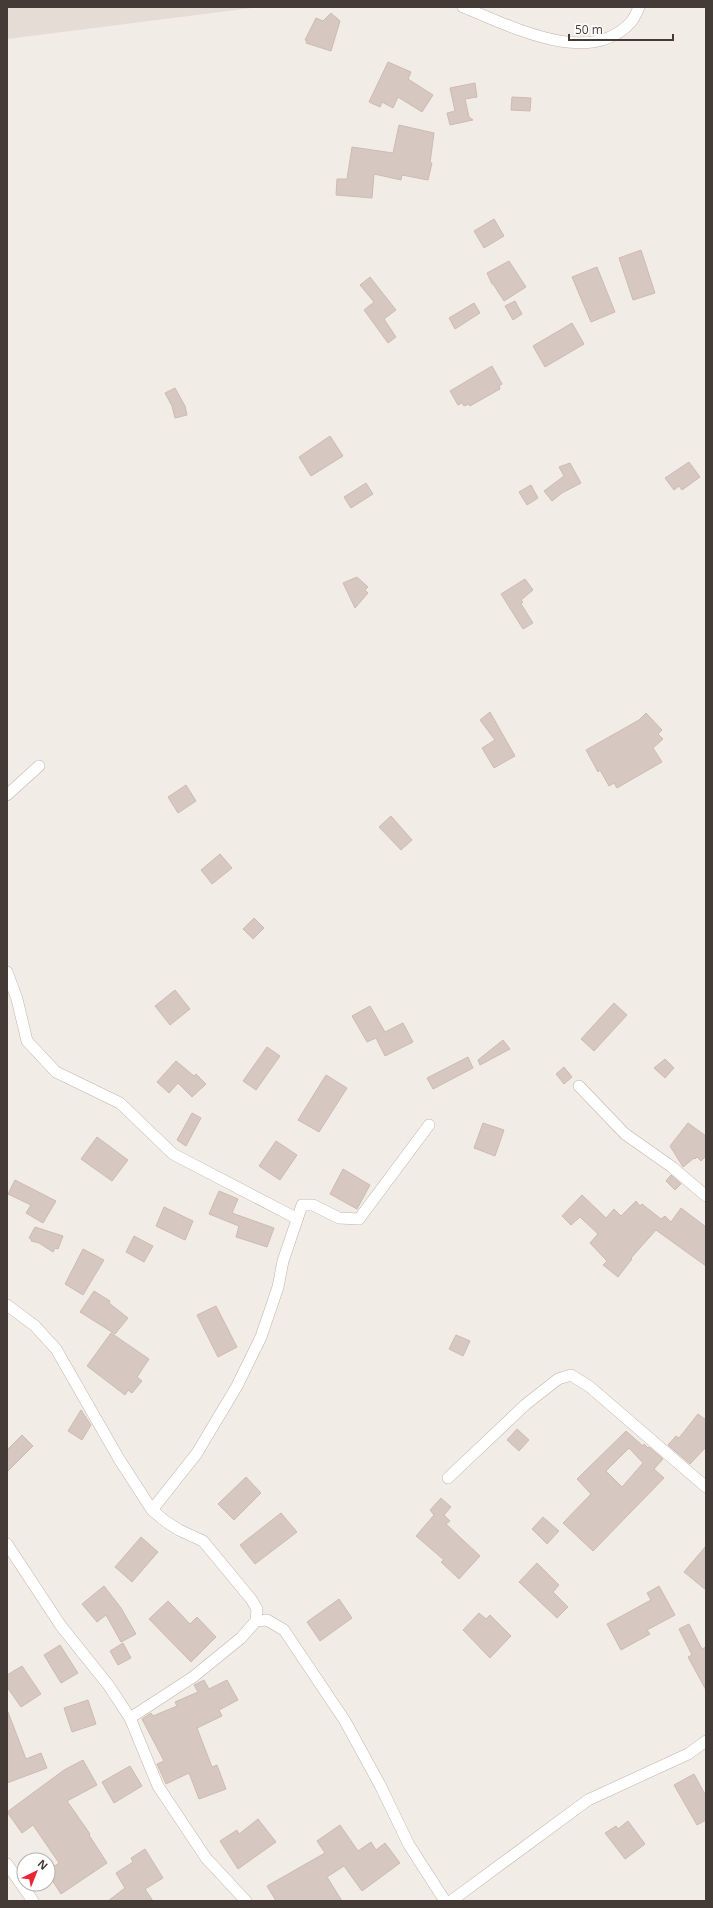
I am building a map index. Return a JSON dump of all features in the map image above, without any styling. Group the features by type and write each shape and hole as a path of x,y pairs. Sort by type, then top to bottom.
{"street":[{"path":"463,7 559,42 583,44 604,40 619,32 631,22 639,7"},
{"path":"7,795 39,766"},
{"path":"7,972 17,999 27,1041 56,1072 120,1103 173,1154 296,1218"},
{"path":"579,1086 625,1134 672,1167 706,1196"},
{"path":"152,1510 197,1453 237,1386 261,1337 278,1287 283,1261 296,1218 302,1205 313,1204 339,1218 359,1219 429,1125"},
{"path":"7,1305 35,1326 56,1349 119,1459 152,1510 179,1530 203,1541 251,1599 257,1609 256,1621 241,1638 194,1677 130,1718"},
{"path":"448,1478 526,1405 558,1378 571,1375 590,1387 706,1487"},
{"path":"7,1544 61,1626 109,1686 130,1718 158,1786 206,1858 246,1901"},
{"path":"256,1621 267,1620 284,1630 345,1721 380,1785 409,1844 445,1901"},
{"path":"451,1901 588,1800 688,1754 706,1741"},
{"path":"7,1864 33,1901"}],"shaded area":[{"path":"7,7 259,7 7,39"}],"building":[{"path":"331,13 340,21 331,51 306,43 307,41 305,40 316,18 323,21"},
{"path":"388,62 411,72 408,79 433,95 422,112 398,97 393,108 382,102 380,107 369,102"},
{"path":"475,83 477,97 465,99 469,117 473,120 450,125 447,113 455,111 450,88"},
{"path":"512,97 531,98 530,111 511,110"},
{"path":"399,125 434,133 430,163 432,163 428,180 402,175 401,180 374,174 372,198 336,195 337,179 347,179 352,147 393,153"},
{"path":"494,219 504,236 484,248 474,231"},
{"path":"641,250 655,293 633,300 619,258"},
{"path":"509,261 526,287 504,301 492,284 487,273"},
{"path":"597,267 615,312 591,322 572,277"},
{"path":"370,277 396,310 384,319 396,337 388,343 364,310 374,302 360,285"},
{"path":"515,301 522,314 513,320 505,306"},
{"path":"474,303 480,313 455,329 449,318"},
{"path":"572,323 584,344 545,367 533,346"},
{"path":"492,366 502,384 499,386 500,389 470,406 469,404 464,406 462,403 458,405 450,391"},
{"path":"175,388 185,406 187,415 175,418 172,406 165,393"},
{"path":"330,436 343,456 311,476 299,457"},
{"path":"689,462 700,477 682,490 679,486 674,490 665,478"},
{"path":"570,463 581,483 562,493 552,501 544,491 564,476 559,467"},
{"path":"366,483 373,494 351,508 344,497"},
{"path":"531,485 538,498 527,505 519,492"},
{"path":"357,577 368,587 365,590 368,593 355,608 343,583"},
{"path":"525,579 533,590 521,600 523,602 521,604 533,623 523,629 501,594"},
{"path":"490,712 515,756 494,768 482,748 495,740 480,720"},
{"path":"646,713 662,730 658,734 663,739 653,748 662,762 617,788 614,783 609,786 600,770 598,772 586,750 639,720"},
{"path":"186,785 196,801 178,813 168,797"},
{"path":"391,816 412,840 401,850 379,827"},
{"path":"220,854 232,868 212,884 201,870"},
{"path":"254,918 264,928 253,939 243,929"},
{"path":"175,990 190,1009 170,1025 155,1006"},
{"path":"614,1003 627,1015 594,1051 581,1039"},
{"path":"370,1006 385,1032 403,1023 413,1042 385,1056 376,1038 367,1042 352,1016"},
{"path":"503,1040 510,1049 480,1065 478,1060"},
{"path":"267,1047 280,1056 256,1090 243,1081"},
{"path":"468,1057 473,1068 433,1089 427,1078"},
{"path":"665,1059 674,1068 665,1078 654,1068"},
{"path":"176,1061 194,1076 196,1074 206,1084 192,1097 178,1083 169,1093 157,1082"},
{"path":"564,1067 572,1077 564,1084 556,1074"},
{"path":"326,1075 347,1088 319,1132 298,1120"},
{"path":"192,1113 201,1118 186,1146 177,1140"},
{"path":"483,1123 504,1130 495,1156 474,1148"},
{"path":"688,1123 706,1136 706,1156 701,1161 697,1157 695,1159 694,1158 683,1167 670,1146"},
{"path":"97,1137 128,1160 112,1181 81,1159"},
{"path":"276,1141 297,1155 280,1180 259,1166"},
{"path":"343,1169 370,1185 357,1209 330,1194"},
{"path":"671,1175 681,1184 675,1190 666,1181"},
{"path":"15,1180 56,1201 43,1223 26,1213 31,1205 8,1194"},
{"path":"219,1191 238,1199 232,1213 274,1228 267,1247 236,1237 239,1226 209,1214"},
{"path":"582,1195 606,1218 614,1209 621,1216 636,1201 640,1206 642,1204 661,1219 665,1216 671,1222 681,1208 706,1227 706,1266 656,1230 631,1258 632,1259 618,1277 603,1265 607,1261 590,1243 598,1234 580,1217 571,1225 562,1216"},
{"path":"164,1207 193,1221 185,1240 156,1226"},
{"path":"35,1227 63,1236 58,1249 55,1248 53,1252 39,1243 31,1241 32,1240 29,1238"},
{"path":"134,1236 153,1246 144,1262 126,1252"},
{"path":"83,1249 104,1260 83,1295 65,1284"},
{"path":"94,1291 110,1301 109,1303 128,1318 115,1334 80,1312"},
{"path":"216,1306 237,1347 218,1357 197,1315"},
{"path":"111,1333 149,1359 137,1377 142,1381 132,1393 128,1390 125,1395 87,1366"},
{"path":"456,1335 470,1341 463,1356 449,1349"},
{"path":"81,1410 91,1425 82,1440 68,1431"},
{"path":"698,1414 706,1420 706,1447 690,1464 668,1445 676,1436 679,1438"},
{"path":"517,1429 529,1440 519,1451 507,1440"},
{"path":"626,1431 643,1446 644,1444 648,1448 649,1447 663,1459 654,1469 664,1478 593,1551 563,1523 591,1494 577,1479","holes":["629,1448 643,1463 622,1487 606,1471"]},
{"path":"22,1435 33,1446 7,1472 7,1450"},
{"path":"246,1477 261,1493 234,1520 218,1504"},
{"path":"441,1498 451,1507 444,1515 450,1521 446,1524 480,1556 459,1579 441,1562 444,1560 416,1536 434,1515 430,1510"},
{"path":"281,1513 297,1532 255,1564 240,1545"},
{"path":"543,1517 559,1531 547,1544 532,1529"},
{"path":"141,1537 158,1552 132,1582 115,1567"},
{"path":"706,1546 706,1590 684,1572"},
{"path":"537,1563 559,1585 553,1592 568,1607 557,1618 519,1582"},
{"path":"104,1586 121,1608 136,1634 121,1642 106,1615 97,1622 82,1604"},
{"path":"659,1586 675,1615 647,1630 650,1634 621,1650 607,1624 651,1600 647,1593"},
{"path":"339,1599 352,1618 320,1641 307,1622"},
{"path":"168,1601 190,1624 197,1617 216,1637 191,1662 149,1619"},
{"path":"479,1613 486,1619 490,1615 511,1636 490,1658 463,1630"},
{"path":"689,1624 702,1649 706,1647 706,1690 688,1657 692,1655 679,1629"},
{"path":"123,1643 131,1658 118,1665 110,1651"},
{"path":"60,1645 78,1673 61,1683 44,1655"},
{"path":"22,1666 41,1694 21,1707 7,1687 7,1675"},
{"path":"204,1680 209,1689 227,1680 238,1700 219,1710 222,1716 197,1728 212,1767 217,1765 226,1789 199,1799 189,1773 166,1784 157,1764 164,1761 142,1719 151,1713 153,1716 177,1706 175,1702 198,1692 194,1685"},
{"path":"88,1700 96,1724 72,1732 64,1708"},
{"path":"8,1712 26,1759 41,1753 47,1768 7,1783"},
{"path":"83,1760 97,1785 67,1801 90,1834 89,1835 107,1863 61,1894 56,1886 56,1865 59,1863 56,1859 56,1852 51,1852 33,1825 22,1833 7,1812 64,1770"},
{"path":"130,1766 142,1786 114,1803 102,1782"},
{"path":"694,1774 706,1796 706,1820 697,1825 674,1785"},
{"path":"258,1819 276,1842 238,1869 220,1841 237,1830 239,1834"},
{"path":"628,1821 645,1844 625,1859 605,1833 616,1826 618,1829"},
{"path":"340,1825 358,1851 371,1842 376,1850 385,1843 400,1863 362,1891 344,1866 327,1877 342,1901 276,1901 267,1886 325,1853 317,1841"},
{"path":"145,1849 163,1878 145,1889 153,1901 108,1901 125,1888 116,1873 133,1862 131,1858"}]}
